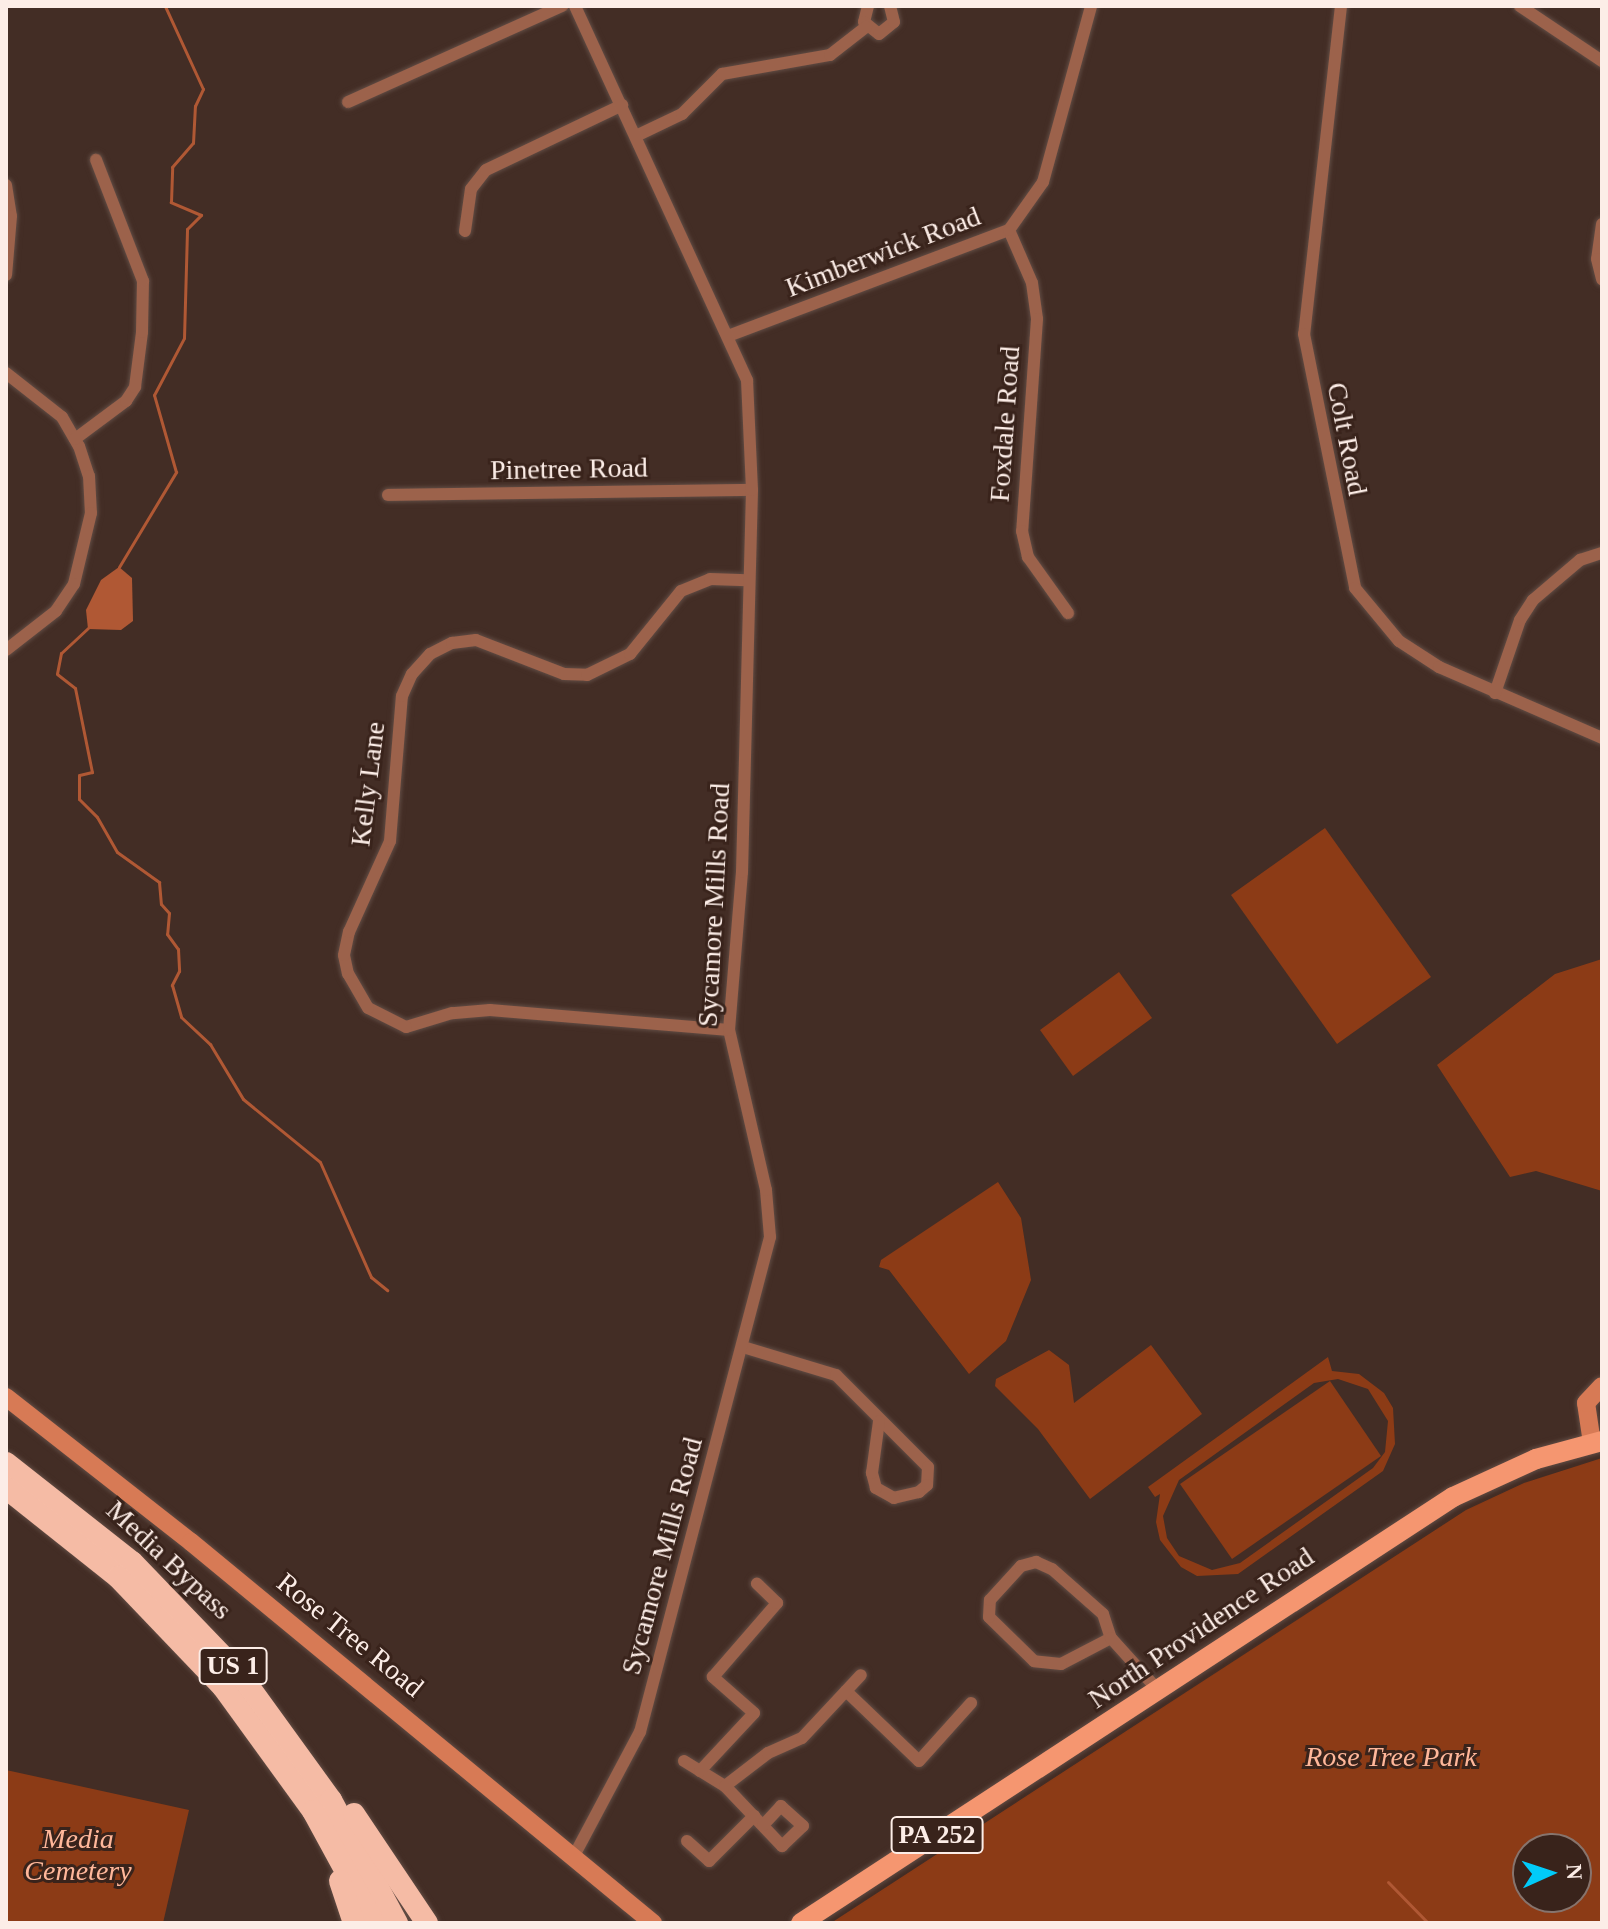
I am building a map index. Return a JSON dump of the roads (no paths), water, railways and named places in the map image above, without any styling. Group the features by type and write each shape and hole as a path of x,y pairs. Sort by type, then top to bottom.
{"highway":[{"name":"Media Bypass","path":"6,1463 82,1519 160,1587 264,1704 331,1800 397,1923"},
{"name":"Media Bypass","path":"6,1488 89,1552 173,1630 240,1707 292,1779 374,1923"},
{"path":"264,1704 341,1796 427,1923"},
{"path":"292,1779 336,1871 354,1923"}],"main road":[{"name":"North Providence Road","path":"801,1923 1453,1497 1508,1470 1597,1442"}],"street":[{"path":"348,102 562,6"},
{"name":"Sycamore Mills Road","path":"575,6 638,135 747,380 752,490 747,580 742,872 729,1030 766,1190 770,1237 640,1732 575,1854"},
{"path":"638,135 682,114 722,74 830,55 866,27 868,6"},
{"path":"866,27 874,33 889,30 895,17 890,6"},
{"name":"Kimberwick Road","path":"728,336 1009,230 1043,182 1091,6"},
{"name":"Colt Road","path":"1341,6 1304,334 1305,358 1328,441 1346,559 1355,588 1399,641 1495,693 1602,738"},
{"path":"1520,6 1602,61"},
{"path":"465,231 471,189 486,170 622,105"},
{"path":"75,439 126,401 135,387 142,332 143,281 96,160"},
{"path":"6,185 11,216 6,275"},
{"path":"1602,224 1597,259 1602,279"},
{"name":"Foxdale Road","path":"1009,230 1032,283 1037,319 1022,531 1028,557 1068,613"},
{"path":"6,373 62,417 75,439 89,476 86,549 74,584 56,611 6,650"},
{"name":"Pinetree Road","path":"388,495 752,490"},
{"path":"1495,693 1520,620 1533,600 1580,560 1602,553"},
{"name":"Kelly Lane","path":"729,1030 490,1010 452,1013 406,1027 368,1008 348,974 344,955 349,932 390,841 402,696 412,674 430,654 452,643 476,640 500,645 564,674 587,675 630,654 681,591 710,579 747,580"},
{"path":"743,1347 836,1375 928,1467 927,1485 919,1492 894,1498 876,1488 872,1473 879,1421"},
{"name":"North Providence Road","path":"1597,1442 1586,1403 1602,1386"},
{"name":"Rose Tree Road","path":"6,1397 575,1854 653,1923"},
{"path":"1111,1638 1061,1664 1034,1661 989,1617 990,1600 1021,1566 1036,1562 1052,1569 1103,1614 1111,1638 1158,1690"},
{"path":"700,1771 754,1713 713,1677 777,1603 757,1584"},
{"path":"725,1786 768,1753 802,1738 861,1675"},
{"path":"846,1691 919,1761 971,1703"},
{"path":"684,1761 725,1786 758,1821 709,1861 687,1841"}],"waterway":[{"path":"119,567 176,472 154,395 184,338 187,229 201,215 171,202 172,167 193,143 195,106 203,89 165,6"},
{"path":"88,628 61,653 57,674 75,688 92,772 79,775 79,799 97,817 117,852 159,882 161,904 169,913 167,934 178,949 179,971 172,985 181,1017 210,1044 243,1099 320,1162 371,1277 387,1290"},
{"path":"1388,1882 1428,1923"}],"park label":[{"name":"Rose Tree Park","path":"1391,1757"},
{"name":"Media Cemetery","path":"78,1855"}]}
